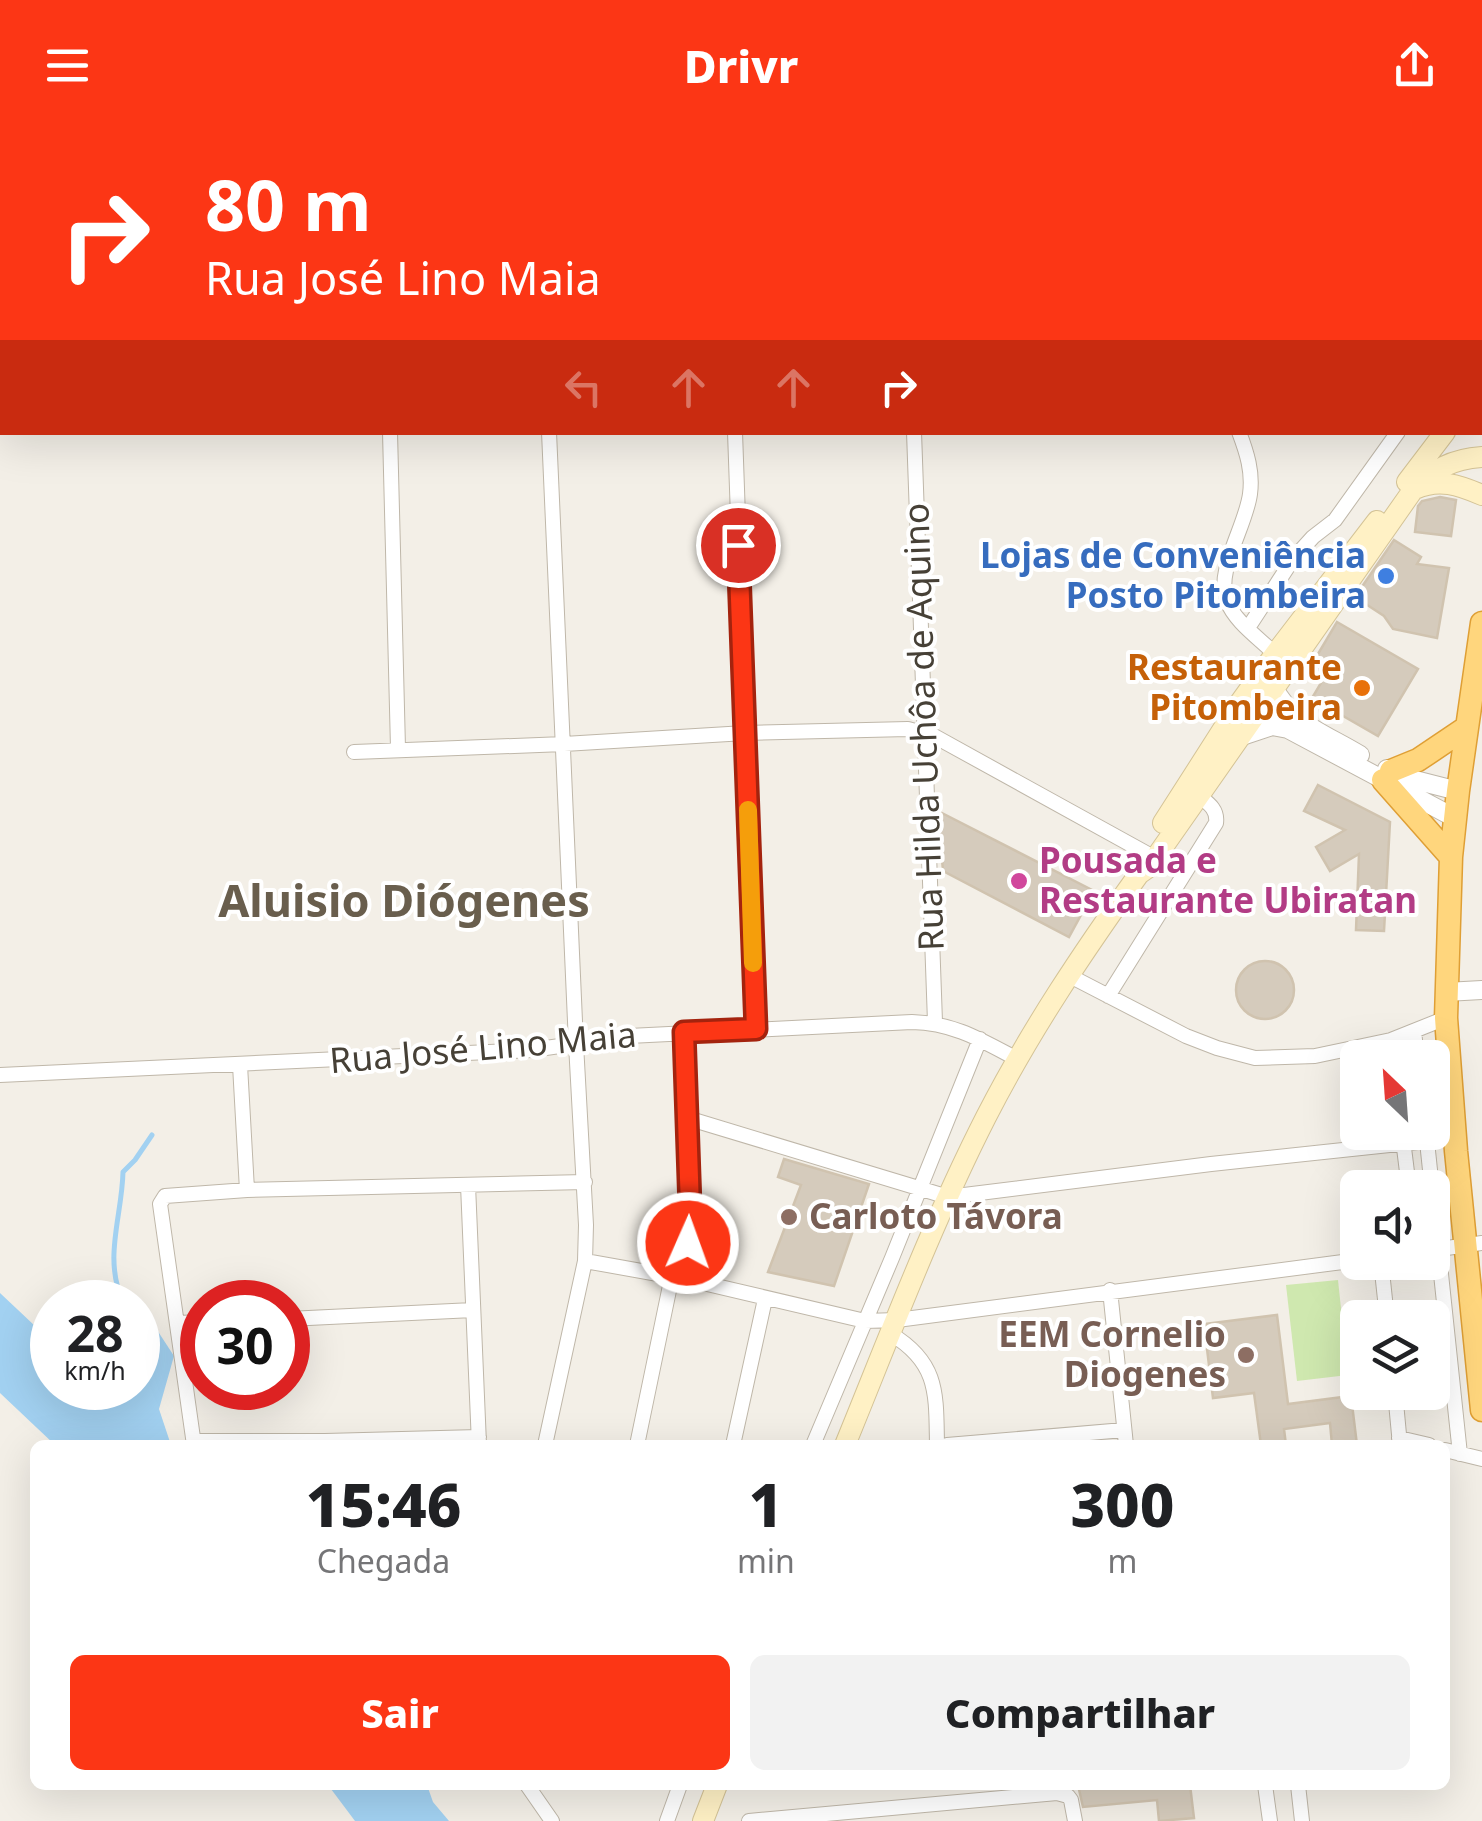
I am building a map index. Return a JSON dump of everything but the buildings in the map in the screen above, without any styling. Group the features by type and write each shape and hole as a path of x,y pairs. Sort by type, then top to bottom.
{"highway":[{"path":"1482,624 1455,818 1446,992 1474,1245 1482,1410"},
{"path":"1452,857 1387,775 1418,760 1467,727"}],"main road":[{"path":"1150,855 1239,737 1275,654 1443,435"},
{"path":"847,1440 948,1197 1017,1059 1068,975 1146,870 1150,855 1266,682 1386,531 1413,490 1445,464 1482,457"},
{"path":"1413,490 1434,482 1450,483 1482,495"},
{"path":"704,1821 715,1790"}],"street":[{"path":"390,435 398,748"},
{"path":"545,1440 585,1262 585,1182 549,435"},
{"path":"735,435 756,1029"},
{"name":"Rua Hilda Uchôa de Aquino","path":"914,435 935,1022"},
{"path":"1240,435 1248,454 1250,495 1226,568 1224,587 1236,616 1275,654"},
{"path":"1248,628 1294,559 1335,520 1396,435"},
{"path":"1266,682 1296,717 1455,818"},
{"path":"1239,737 1278,726 1387,775 1458,791"},
{"path":"354,752 745,733 894,729 924,732 1150,855"},
{"path":"1108,996 1216,823 1214,810 1198,795"},
{"path":"1068,975 1217,1048 1255,1058 1314,1056 1340,1051"},
{"path":"1446,992 1482,990"},
{"path":"1391,1040 1446,1018"},
{"name":"Rua José Lino Maia","path":"0,1075 532,1050 684,1032 935,1022 958,1029 1017,1059"},
{"path":"1414,1031 1415,1040"},
{"path":"638,1440 679,1278 690,1207 684,1032"},
{"path":"815,1440 980,1039"},
{"path":"240,1065 247,1190"},
{"path":"687,1118 948,1197 1340,1147"},
{"path":"193,1440 160,1204 168,1196 247,1190 585,1182"},
{"path":"468,1186 479,1440"},
{"path":"585,1262 679,1278 894,1327 1110,1290 1340,1262"},
{"path":"1439,1280 1453,1452 1482,1459"},
{"path":"1058,1440 1125,1437 1110,1290"},
{"path":"733,1440 765,1300"},
{"path":"310,1317 473,1310"},
{"path":"894,1327 918,1354 933,1384 937,1440"},
{"path":"1396,1410 1400,1440"},
{"path":"530,1790 552,1821"},
{"path":"667,1821 678,1790"},
{"path":"1266,1790 1270,1821"},
{"path":"1299,1790 1302,1821"},
{"path":"749,1821 1057,1794 1072,1800 1074,1821"}],"green space":[{"path":"1338,1280 1340,1376 1297,1381 1286,1285"}],"water":[{"path":"0,1293 30,1321 30,1410 159,1410 169,1440 50,1440 0,1393"},
{"path":"160,1335 174,1356 160,1405"},
{"path":"332,1790 429,1790 433,1802 449,1821 355,1821"}],"waterway":[{"path":"116,1280 114,1253 123,1172 152,1135"}],"slow traffic":[{"path":"748,810 753,963"}],"place":[{"name":"Lojas de Conveniência Posto Pitombeira","path":"1386,576"},
{"name":"Restaurante Pitombeira","path":"1362,688"},
{"name":"Pousada e Restaurante Ubiratan","path":"1019,881"},
{"name":"Carloto Távora","path":"789,1217"},
{"name":"EEM Cornelio Diogenes","path":"1246,1355"}],"district":[{"name":"Aluisio Diógenes","path":"404,901"}],"route":[{"path":"688,1243 684,1032 756,1029 738,545"}]}
